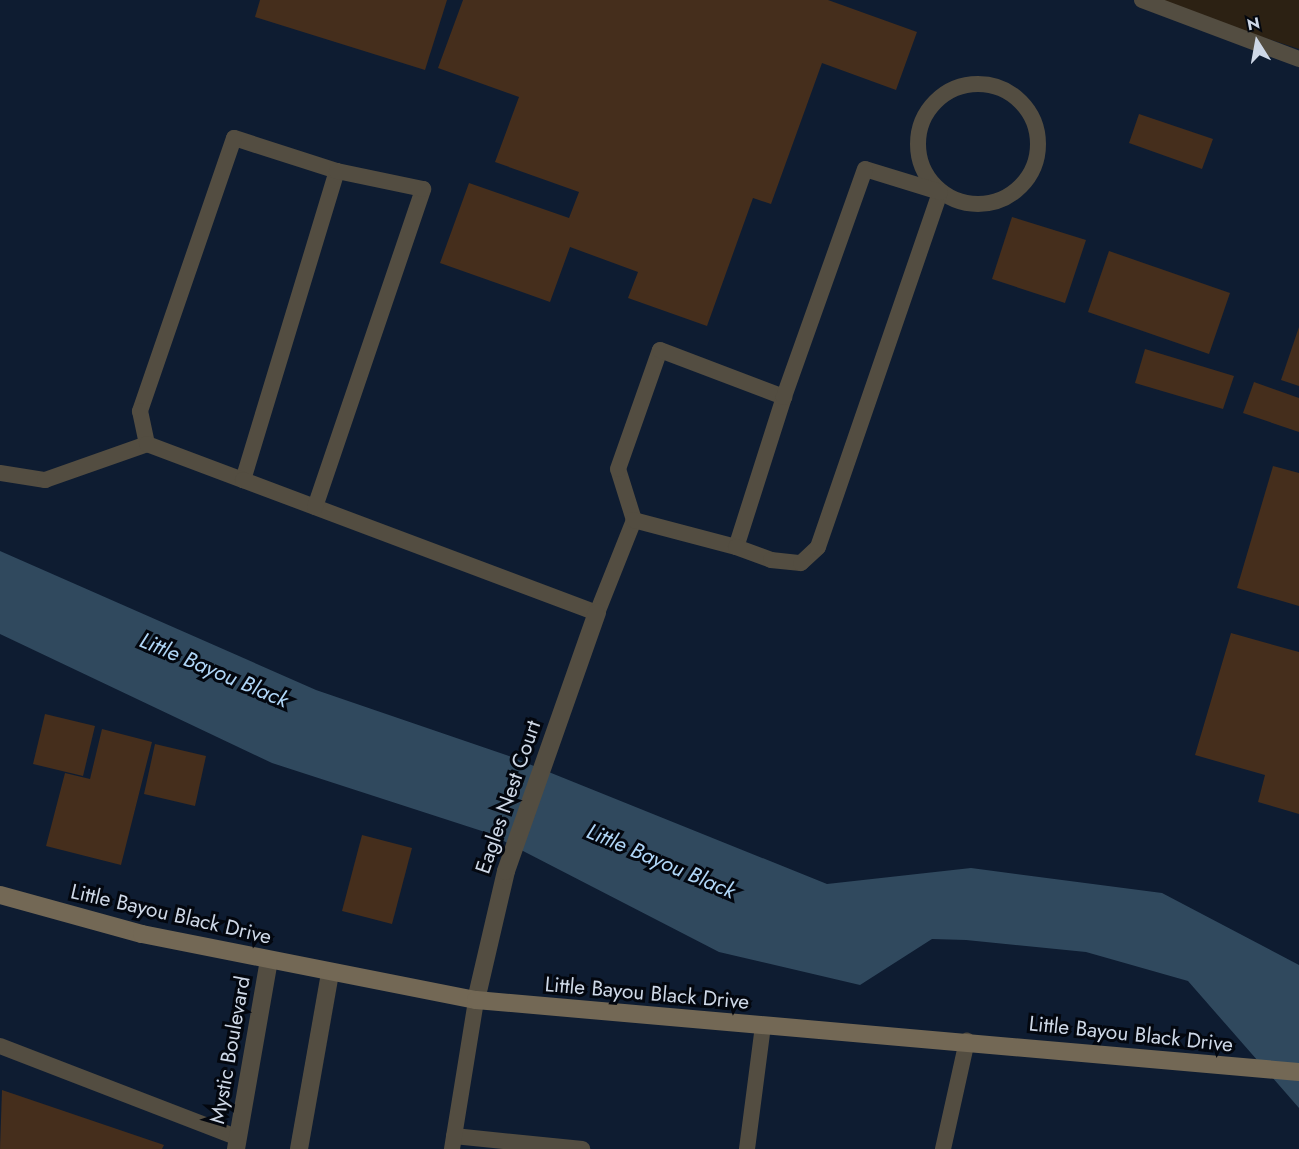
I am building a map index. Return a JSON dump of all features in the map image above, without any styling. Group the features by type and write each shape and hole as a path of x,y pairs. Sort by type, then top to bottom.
{"main road":[{"name":"Little Bayou Black Drive","path":"0,895 142,934 330,973 476,1000 968,1041 1221,1067 1299,1072"}],"street":[{"name":"Eagles Nest Court","path":"476,1000 506,872 597,612"},
{"name":"Mystic Boulevard","path":"237,1143 269,960"},
{"path":"299,1149 330,973"}],"lane":[{"path":"1142,0 1299,59"},
{"path":"736,547 784,397 865,169 940,192 980,204 1018,189 1038,153 1038,131 1016,96 999,87 962,85 930,106 916,141 927,177 940,192"},
{"path":"147,444 140,411 234,138 337,171 423,189 315,507"},
{"path":"243,480 337,171"},
{"path":"634,520 736,547 771,560 801,563 818,547 940,192"},
{"path":"0,473 45,480 147,444 597,612 634,520 618,469 660,350 784,397"},
{"path":"476,1000 453,1142 574,1149"},
{"path":"747,1149 763,1025"},
{"path":"944,1149 968,1041"},
{"path":"0,1046 237,1143"}],"shaded area":[{"path":"1149,0 1299,0 1299,49"}],"water":[{"name":"Little Bayou Black","path":"0,551 316,690 509,756 827,884 971,868 1162,893 1299,965 1299,1108 1188,981 1086,952 966,940 932,939 860,985 719,952 488,833 272,763 0,634"}],"building":[{"path":"260,0 447,0 425,70 255,17"},
{"path":"463,0 828,0 917,32 896,90 822,63 771,204 753,198 707,326 628,298 638,272 570,247 550,302 440,263 469,183 569,218 579,192 495,162 519,97 438,68"},
{"path":"1139,114 1213,139 1202,169 1129,143"},
{"path":"1012,217 1086,240 1065,303 992,279"},
{"path":"1109,251 1230,293 1209,354 1088,312"},
{"path":"1299,327 1299,386 1281,380"},
{"path":"1145,349 1234,376 1223,409 1135,383"},
{"path":"1254,382 1299,398 1299,432 1243,413"},
{"path":"1273,466 1299,473 1299,606 1237,588"},
{"path":"1231,633 1299,652 1299,814 1258,802 1265,775 1195,755"},
{"path":"45,714 95,726 83,776 33,764"},
{"path":"102,729 152,742 121,865 46,846 65,773 90,779"},
{"path":"155,744 206,756 195,806 144,794"},
{"path":"362,835 412,848 392,924 342,911"},
{"path":"2,1090 164,1145 162,1149 0,1149"}]}
